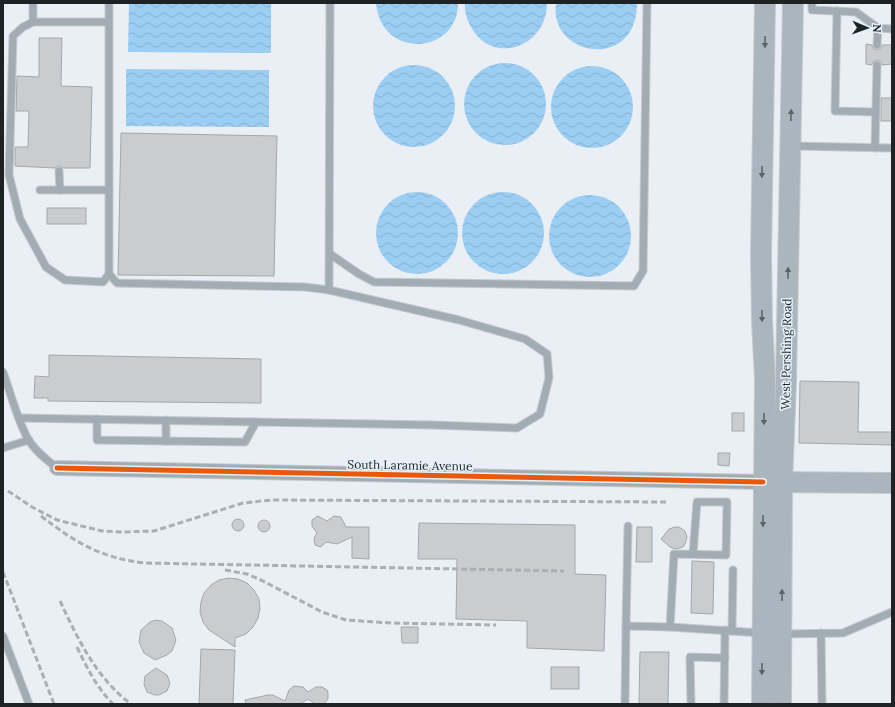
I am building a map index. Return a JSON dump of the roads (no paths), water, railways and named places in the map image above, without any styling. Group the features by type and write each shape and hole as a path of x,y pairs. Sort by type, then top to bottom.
{"main road":[{"name":"West Pershing Road","path":"765,3 761,254 762,320 772,482 772,633 781,704"},
{"name":"West Pershing Road","path":"772,482 786,382 793,3"},
{"name":"South Laramie Avenue","path":"772,482 892,483"},
{"name":"West Pershing Road","path":"762,704 772,633"}],"street":[{"name":"South Laramie Avenue","path":"57,468 772,482"}],"lane":[{"path":"32,3 33,22"},
{"path":"103,282 109,274 109,3"},
{"path":"330,3 330,290"},
{"path":"330,254 359,274 374,282 634,286 643,271 647,3"},
{"path":"812,3 812,10 856,12 878,28 892,29"},
{"path":"837,11 835,111 876,112"},
{"path":"19,418 517,428 540,414 549,378 547,354 525,339 459,320 330,290 305,287 65,280 46,267 20,219 9,175 13,36 23,27 33,22 108,22"},
{"path":"877,45 878,28"},
{"path":"875,148 877,65"},
{"path":"790,146 892,148"},
{"path":"59,171 60,190"},
{"path":"40,190 109,190"},
{"path":"109,274 118,282"},
{"path":"3,372 19,418 29,440 44,458 57,468"},
{"path":"97,419 97,440 245,442 256,422"},
{"path":"166,420 166,441"},
{"path":"3,448 29,440"},
{"path":"670,627 674,554 726,555 727,502 696,502 693,554"},
{"path":"625,704 628,526"},
{"path":"724,704 725,658 729,631 733,570"},
{"path":"626,626 772,633 843,633 892,612"},
{"path":"821,633 822,704"},
{"path":"3,636 29,704"},
{"path":"691,704 690,657 725,658"}],"water":[{"path":"129,3 271,3 271,53 128,52"},
{"path":"376,3 458,3 455,20 446,33 433,41 419,44 404,42 391,34 381,21"},
{"path":"465,3 547,3 545,19 538,31 528,41 517,46 504,48 492,46 480,39 468,21 465,12"},
{"path":"556,3 637,3 633,25 623,40 609,48 594,49 578,45 565,35 557,21"},
{"path":"505,63 521,66 534,75 543,88 546,104 543,120 534,133 521,142 505,145 489,142 476,133 467,120 464,104 467,88 476,75 489,66"},
{"path":"414,65 430,68 443,77 452,90 455,106 452,122 443,135 430,144 414,147 398,144 385,135 376,122 373,106 376,90 385,77 398,68"},
{"path":"592,66 608,69 621,78 630,91 633,107 630,123 621,136 608,145 592,148 576,145 563,136 554,123 551,107 554,91 563,78 576,69"},
{"path":"126,69 269,70 269,127 126,126"},
{"path":"417,192 433,195 446,204 455,217 458,233 455,249 446,262 433,271 417,274 401,271 388,262 379,249 376,233 379,217 388,204 401,195"},
{"path":"503,192 519,195 532,204 541,217 544,233 541,249 532,262 519,271 503,274 487,271 474,262 465,249 462,233 465,217 474,204 487,195"},
{"path":"590,195 606,198 619,207 628,220 631,236 628,252 619,265 606,274 590,277 574,274 561,265 552,252 549,236 552,220 561,207 574,198"}],"railway":[{"path":"8,491 32,507 57,520 102,531 121,532 154,531 243,503 272,500 666,502"},
{"path":"41,516 66,534 90,548 129,561 145,563 564,571"},
{"path":"225,570 247,574 322,612 346,620 391,623 496,625"},
{"path":"3,572 54,704"},
{"path":"60,601 89,657 108,682 131,704"},
{"path":"77,647 97,684 113,704"}]}
